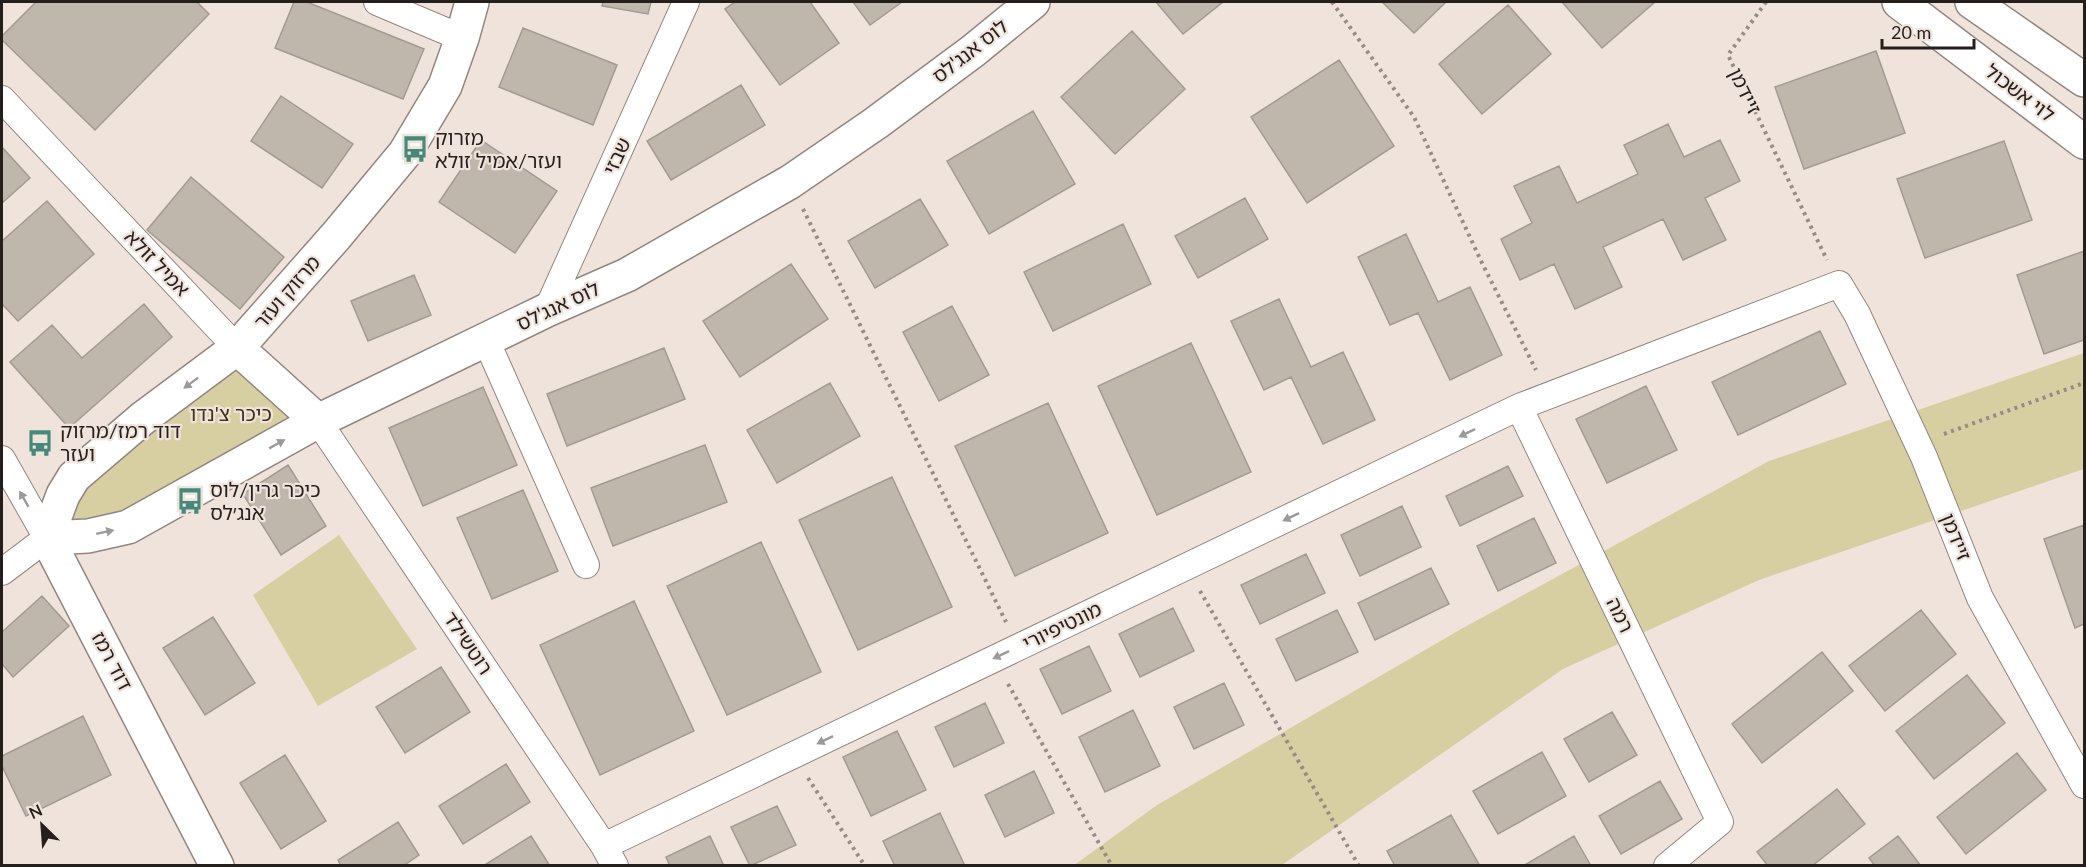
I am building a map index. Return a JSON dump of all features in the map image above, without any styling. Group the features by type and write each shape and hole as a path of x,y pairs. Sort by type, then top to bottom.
{"street":[{"path":"377,2 462,38"},
{"name":"מרזוק ועזר","path":"46,538 63,495 74,477 143,418 237,348 336,236 405,153 445,86 472,2"},
{"name":"שבזי","path":"547,310 686,2"},
{"name":"לוס אנג'לס","path":"46,538 88,536 128,527 318,421 547,310 627,275 790,182 894,110 973,51 1033,2"},
{"name":"לוי אשכול","path":"1899,2 2085,142"},
{"path":"1972,2 2085,80"},
{"name":"אמיל זולא","path":"2,99 237,348 318,421"},
{"path":"1519,407 1839,284"},
{"name":"זיידמן","path":"1839,284 1857,314 1918,444 1980,598 2085,785"},
{"path":"486,339 586,565"},
{"name":"מונטיפיורי","path":"609,856 792,755 1519,407"},
{"name":"רמה","path":"1519,407 1720,822 1667,866"},
{"name":"רוטשילד","path":"318,421 609,856"},
{"name":"דוד רמז","path":"2,459 46,538 217,866"},
{"path":"2,572 46,538"}],"path":[{"path":"1332,2 1414,117 1482,263 1549,396"},
{"name":"זיידמן","path":"1766,2 1728,55 1839,284"},
{"path":"790,182 1019,647"},
{"path":"1918,444 2085,383"},
{"path":"1186,567 1359,866"},
{"path":"994,659 1112,866"},
{"path":"792,755 865,866"}],"green space":[{"name":"כיכר צ'נדו","path":"237,348 318,421 128,527 47,538 63,495"},
{"path":"2084,353 2084,469 1759,580 1563,669 1282,865 1073,866 1157,805 1463,628 1769,461"},
{"path":"339,535 417,649 318,706 253,595"}],"building":[{"path":"36,2 197,2 209,14 95,130 2,40 2,36"},
{"path":"294,2 307,2 424,49 403,99 275,48"},
{"path":"603,2 651,2 648,14 602,6"},
{"path":"735,2 810,2 839,43 780,85 725,9"},
{"path":"853,2 902,2 870,25"},
{"path":"1156,2 1223,2 1183,34"},
{"path":"1382,2 1446,2 1414,33"},
{"path":"1562,2 1655,2 1602,48"},
{"path":"1508,5 1551,54 1482,114 1439,64"},
{"path":"523,28 617,65 593,125 499,87"},
{"path":"1132,31 1185,89 1115,154 1061,97"},
{"path":"1876,51 1905,133 1804,169 1775,87"},
{"path":"1339,60 1394,146 1307,203 1251,117"},
{"path":"741,85 765,125 671,180 647,141"},
{"path":"281,96 353,144 322,188 251,141"},
{"path":"1033,111 1075,184 989,234 947,161"},
{"path":"1668,124 1684,157 1720,140 1740,181 1705,198 1726,240 1683,260 1663,219 1603,247 1622,287 1575,309 1554,264 1520,280 1501,239 1532,223 1514,186 1559,166 1577,203 1638,174 1624,145"},
{"path":"481,140 557,191 515,253 439,202"},
{"path":"2004,141 2032,220 1925,258 1897,179"},
{"path":"2,147 30,178 2,203"},
{"path":"191,177 284,257 240,309 147,230"},
{"path":"1245,198 1268,239 1198,278 1175,236"},
{"path":"920,199 948,245 875,288 848,241"},
{"path":"47,201 94,254 18,321 2,304 2,241"},
{"path":"1123,224 1151,284 1053,331 1024,272"},
{"path":"1406,234 1438,302 1470,287 1502,355 1450,380 1418,313 1390,325 1358,257"},
{"path":"2084,251 2084,340 2044,354 2017,275"},
{"path":"791,264 828,319 740,377 703,321"},
{"path":"414,275 431,315 368,341 351,301"},
{"path":"1279,299 1311,367 1343,352 1375,420 1323,444 1291,377 1264,390 1231,321"},
{"path":"144,304 172,337 69,428 10,362 52,325 82,358"},
{"path":"952,306 989,375 939,401 903,332"},
{"path":"1820,331 1846,384 1738,435 1712,382"},
{"path":"1191,343 1251,472 1157,515 1098,386"},
{"path":"664,348 685,399 567,446 547,394"},
{"path":"830,383 860,436 777,483 747,430"},
{"path":"1646,386 1677,450 1607,483 1576,419"},
{"path":"483,387 517,465 423,506 389,428"},
{"path":"1048,403 1108,533 1015,576 955,446"},
{"path":"705,445 727,502 613,546 591,488"},
{"path":"288,465 326,526 281,555 243,494"},
{"path":"1508,466 1523,496 1460,526 1446,496"},
{"path":"892,477 952,607 858,650 799,520"},
{"path":"523,490 558,571 492,599 457,518"},
{"path":"1402,506 1421,547 1360,576 1341,535"},
{"path":"1534,518 1556,563 1498,591 1477,546"},
{"path":"2084,525 2084,624 2075,628 2044,539"},
{"path":"761,542 821,672 727,715 667,586"},
{"path":"1306,554 1325,593 1260,624 1241,585"},
{"path":"1431,568 1449,604 1375,640 1358,603"},
{"path":"42,596 69,626 13,677 2,664 2,632"},
{"path":"634,601 694,731 600,775 540,645"},
{"path":"1173,608 1194,651 1140,677 1119,634"},
{"path":"1337,610 1358,652 1296,681 1276,639"},
{"path":"1921,610 1956,654 1885,711 1849,666"},
{"path":"213,617 255,683 205,715 163,648"},
{"path":"1089,646 1111,691 1062,714 1040,669"},
{"path":"1822,652 1853,691 1762,763 1732,724"},
{"path":"441,667 470,712 405,753 376,707"},
{"path":"1967,675 2005,723 1934,779 1896,731"},
{"path":"1224,683 1244,725 1194,749 1174,707"},
{"path":"985,703 1004,743 954,767 935,727"},
{"path":"1133,710 1160,766 1105,792 1079,737"},
{"path":"1612,712 1637,755 1589,782 1564,739"},
{"path":"83,716 111,775 26,816 2,766 2,756"},
{"path":"897,731 926,790 871,816 843,757"},
{"path":"1542,752 1566,796 1498,834 1473,791"},
{"path":"2017,753 2046,790 1966,854 1937,817"},
{"path":"285,755 326,821 281,849 240,783"},
{"path":"506,764 530,802 463,844 439,806"},
{"path":"1034,771 1054,813 1005,837 985,795"},
{"path":"1660,781 1682,819 1621,854 1599,816"},
{"path":"1837,789 1865,824 1812,866 1768,866 1757,852"},
{"path":"777,806 796,845 750,866 731,827"},
{"path":"940,813 965,866 895,866 883,841"},
{"path":"1451,815 1480,866 1395,866 1387,851"},
{"path":"398,822 419,855 403,866 341,866 338,860"},
{"path":"531,836 550,866 483,866"},
{"path":"710,836 724,866 670,866 666,857"},
{"path":"1574,836 1591,866 1523,866"},
{"path":"1898,836 1921,866 1875,866 1869,858"}],"place":[{"name":"מזרוק ועזר/אמיל זולא","path":"415,149"},
{"name":"דוד רמז/מרזוק ועזר","path":"40,443"},
{"name":"כיכר גרין/לוס אנג׳לס","path":"190,501"}]}
